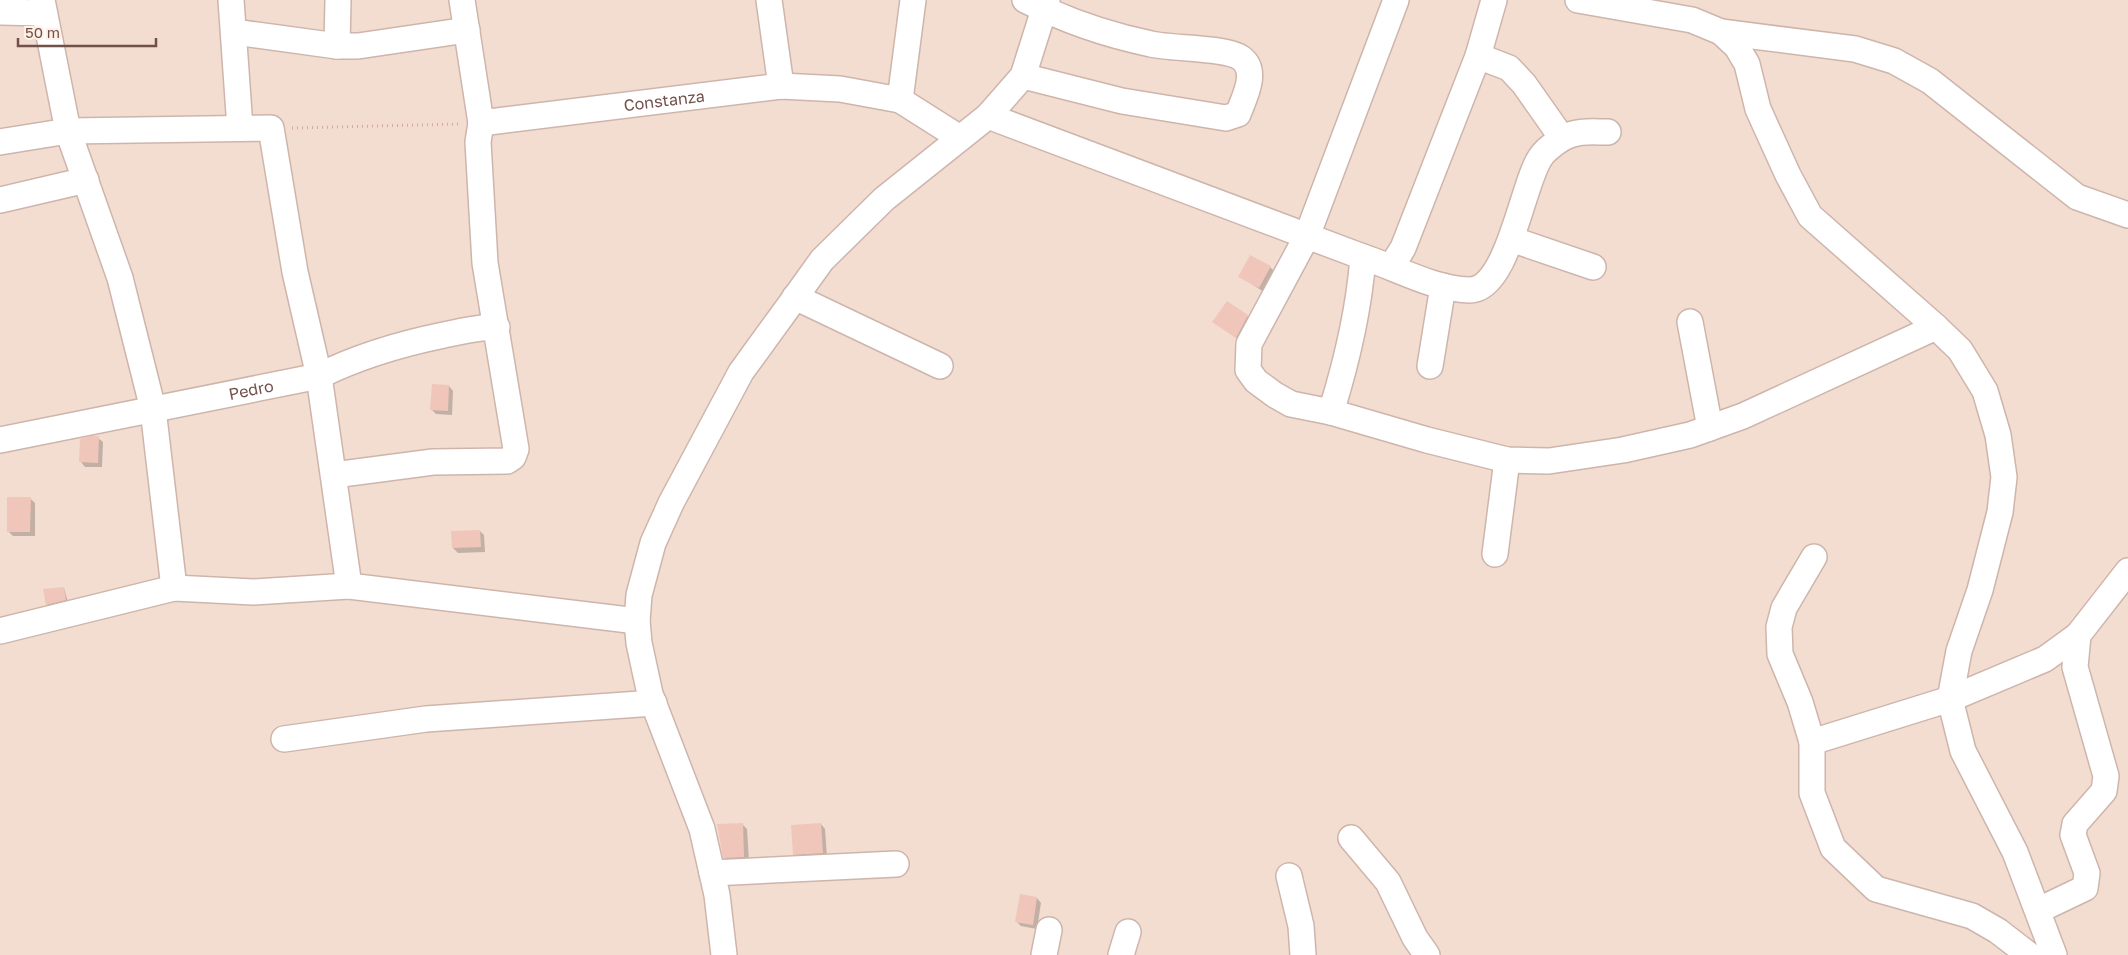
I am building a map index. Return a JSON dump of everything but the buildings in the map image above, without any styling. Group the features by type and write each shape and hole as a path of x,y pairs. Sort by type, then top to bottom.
{"street":[{"path":"231,0 240,128"},
{"path":"337,46 338,0"},
{"path":"334,475 432,462 507,461 513,457 516,449 485,263 478,142 481,123 462,0"},
{"path":"769,0 781,86"},
{"path":"900,100 914,0"},
{"path":"1396,0 1308,236 1249,344 1248,370 1256,381 1291,404 1331,412 1427,440 1507,460 1549,462 1605,453 1690,435 1743,416 1936,327"},
{"path":"1391,267 1403,248 1478,56 1494,0"},
{"path":"1578,0 1692,20 1720,32 1854,49 1894,61 1930,81 2077,197 2128,215"},
{"path":"724,955 717,895 702,828 654,702 639,643 637,621 639,594 653,543 671,503 741,372 822,260 884,199 988,116 1024,76 1039,3 1096,29 1152,44 1215,51 1240,57 1248,67 1249,89 1238,114 1226,118 1122,101 1024,76"},
{"path":"0,12 43,6 68,131 120,278 153,409 174,588"},
{"path":"234,32 337,46 358,46 467,30"},
{"path":"1720,32 1737,47 1747,64 1758,109 1788,175 1810,216 1960,350 1985,391 1998,435 2004,477 2000,512 1980,590 1959,651 1950,699 1963,751 2015,852 2039,910 2054,955"},
{"path":"1478,56 1509,68 1524,84 1562,138"},
{"name":"Constanza","path":"481,123 781,86 840,89 900,100 960,138"},
{"path":"988,116 1231,209 1443,286 1469,290 1480,288 1490,281 1511,239 1526,188 1540,156 1562,138 1579,132 1608,132"},
{"path":"0,142 68,131 271,128 295,272 319,376 349,586"},
{"path":"0,200 86,180"},
{"path":"1511,239 1593,268"},
{"path":"1331,412 1359,301 1363,257"},
{"path":"1430,366 1443,286"},
{"path":"795,297 940,366"},
{"path":"1690,322 1710,428"},
{"name":"Pedro","path":"0,440 319,376 365,355 406,343 480,327 497,327"},
{"path":"1495,554 1507,460"},
{"path":"1814,556 1784,608 1779,627 1780,654 1800,702 1812,742 1812,793 1833,848 1876,889 1972,916 1998,931 2029,955"},
{"path":"1812,742 1950,699 2045,659 2078,636 2128,571"},
{"path":"0,631 174,588 253,592 349,586 637,621"},
{"path":"2039,910 2084,888 2087,873 2073,835 2075,824 2104,791 2105,784 2106,776 2075,667 2078,636"},
{"path":"284,739 426,719 654,702"},
{"path":"1351,838 1388,882 1416,938 1427,955"},
{"path":"712,873 896,864"},
{"path":"1289,876 1300,926 1303,955"},
{"path":"1044,955 1049,930"}],"path":[{"path":"271,128 378,127 481,123"}],"shaded area":[{"path":"0,0 2128,0 2128,955 0,955"}]}
